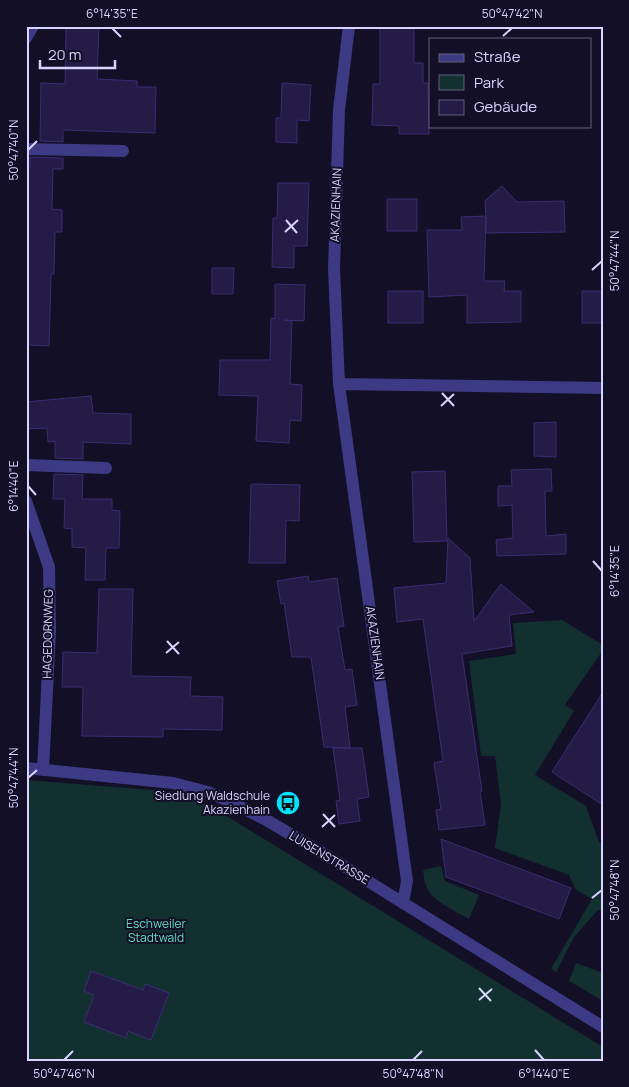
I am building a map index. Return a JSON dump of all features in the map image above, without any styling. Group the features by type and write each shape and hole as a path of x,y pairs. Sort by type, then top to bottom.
{"street":[{"path":"26,38 33,26"},
{"name":"AKAZIENHAIN","path":"349,26 339,110 334,269 339,384 407,881 403,902"},
{"path":"26,149 123,151"},
{"path":"339,384 603,388"},
{"path":"26,465 106,468"},
{"name":"HAGEDORNWEG","path":"26,500 49,567 50,631 43,770"},
{"name":"LUISENSTRASSE","path":"26,768 173,783 208,792 268,820 603,1027"}],"green space":[{"path":"562,620 603,645 603,650 565,705 574,711 535,775 586,806 599,842 603,844 603,912 598,910 574,937 556,972 551,969 592,899 576,890 569,875 495,848 501,804 495,756 481,756 469,661 516,654 513,623"},
{"name":"Eschweiler Stadtwald","path":"26,780 177,792 220,812 603,1047 603,1061 26,1061"},
{"path":"441,866 445,881 479,895 469,919 439,901 429,892 424,880 423,870"},
{"path":"576,963 603,973 603,1001 569,981"}],"building":[{"path":"66,26 99,26 97,79 137,81 137,87 156,87 155,133 63,130 63,142 40,141 41,83 65,84"},
{"path":"380,26 414,26 414,63 423,63 423,83 428,83 429,134 399,134 399,126 372,125 373,84 380,84"},
{"path":"282,83 311,85 309,121 297,120 297,143 276,142 276,118 281,118"},
{"path":"30,157 63,158 63,169 53,169 52,209 62,210 62,232 55,232 54,274 51,274 49,346 26,345 26,168 30,168"},
{"path":"278,183 309,183 307,246 294,246 294,268 272,267 273,218 277,218"},
{"path":"502,186 517,202 564,201 565,232 486,233 486,217 484,281 505,281 504,291 521,291 521,322 467,323 467,295 429,297 427,230 462,230 461,217 486,216 485,201"},
{"path":"387,199 417,199 417,231 387,231"},
{"path":"212,268 234,268 233,294 212,294"},
{"path":"275,284 305,285 304,321 284,320 292,321 290,384 302,385 301,421 290,420 289,443 256,441 258,396 219,395 220,360 270,360 271,318 275,319"},
{"path":"388,291 423,291 423,323 388,323"},
{"path":"582,291 603,291 603,323 582,323"},
{"path":"91,396 93,413 131,414 131,444 83,442 83,459 55,458 55,441 48,442 47,428 26,429 26,402"},
{"path":"556,422 556,457 534,456 534,423"},
{"path":"551,469 552,491 545,491 546,536 566,534 566,554 497,556 496,540 513,538 512,505 498,506 498,486 512,486 511,470"},
{"path":"445,471 447,541 414,542 412,472"},
{"path":"54,474 83,475 82,499 112,499 112,510 120,511 119,548 106,548 105,580 85,580 86,548 72,547 72,529 64,528 65,499 53,499"},
{"path":"251,484 300,485 299,521 286,520 285,563 249,563"},
{"path":"448,538 470,558 474,621 501,584 534,612 509,615 512,646 462,654 482,791 480,792 485,825 439,830 436,810 441,809 434,763 443,761 423,619 397,622 394,588 446,583"},
{"path":"308,576 309,582 337,578 344,626 338,627 345,670 352,669 357,705 345,707 350,748 324,747 311,657 292,657 284,603 281,604 277,581"},
{"path":"99,589 133,589 131,676 191,677 190,696 223,697 222,730 163,729 163,737 82,736 83,687 62,687 63,652 97,653"},
{"path":"603,692 603,805 552,772"},
{"path":"333,748 362,748 369,797 357,799 360,821 339,824 336,801 340,800"},
{"path":"441,839 571,888 559,919 446,877"},
{"path":"91,971 143,990 145,984 169,993 151,1040 128,1031 126,1038 84,1022 94,995 84,991"}],"place":[{"name":"Siedlung Waldschule Akazienhain","path":"288,803"}]}
